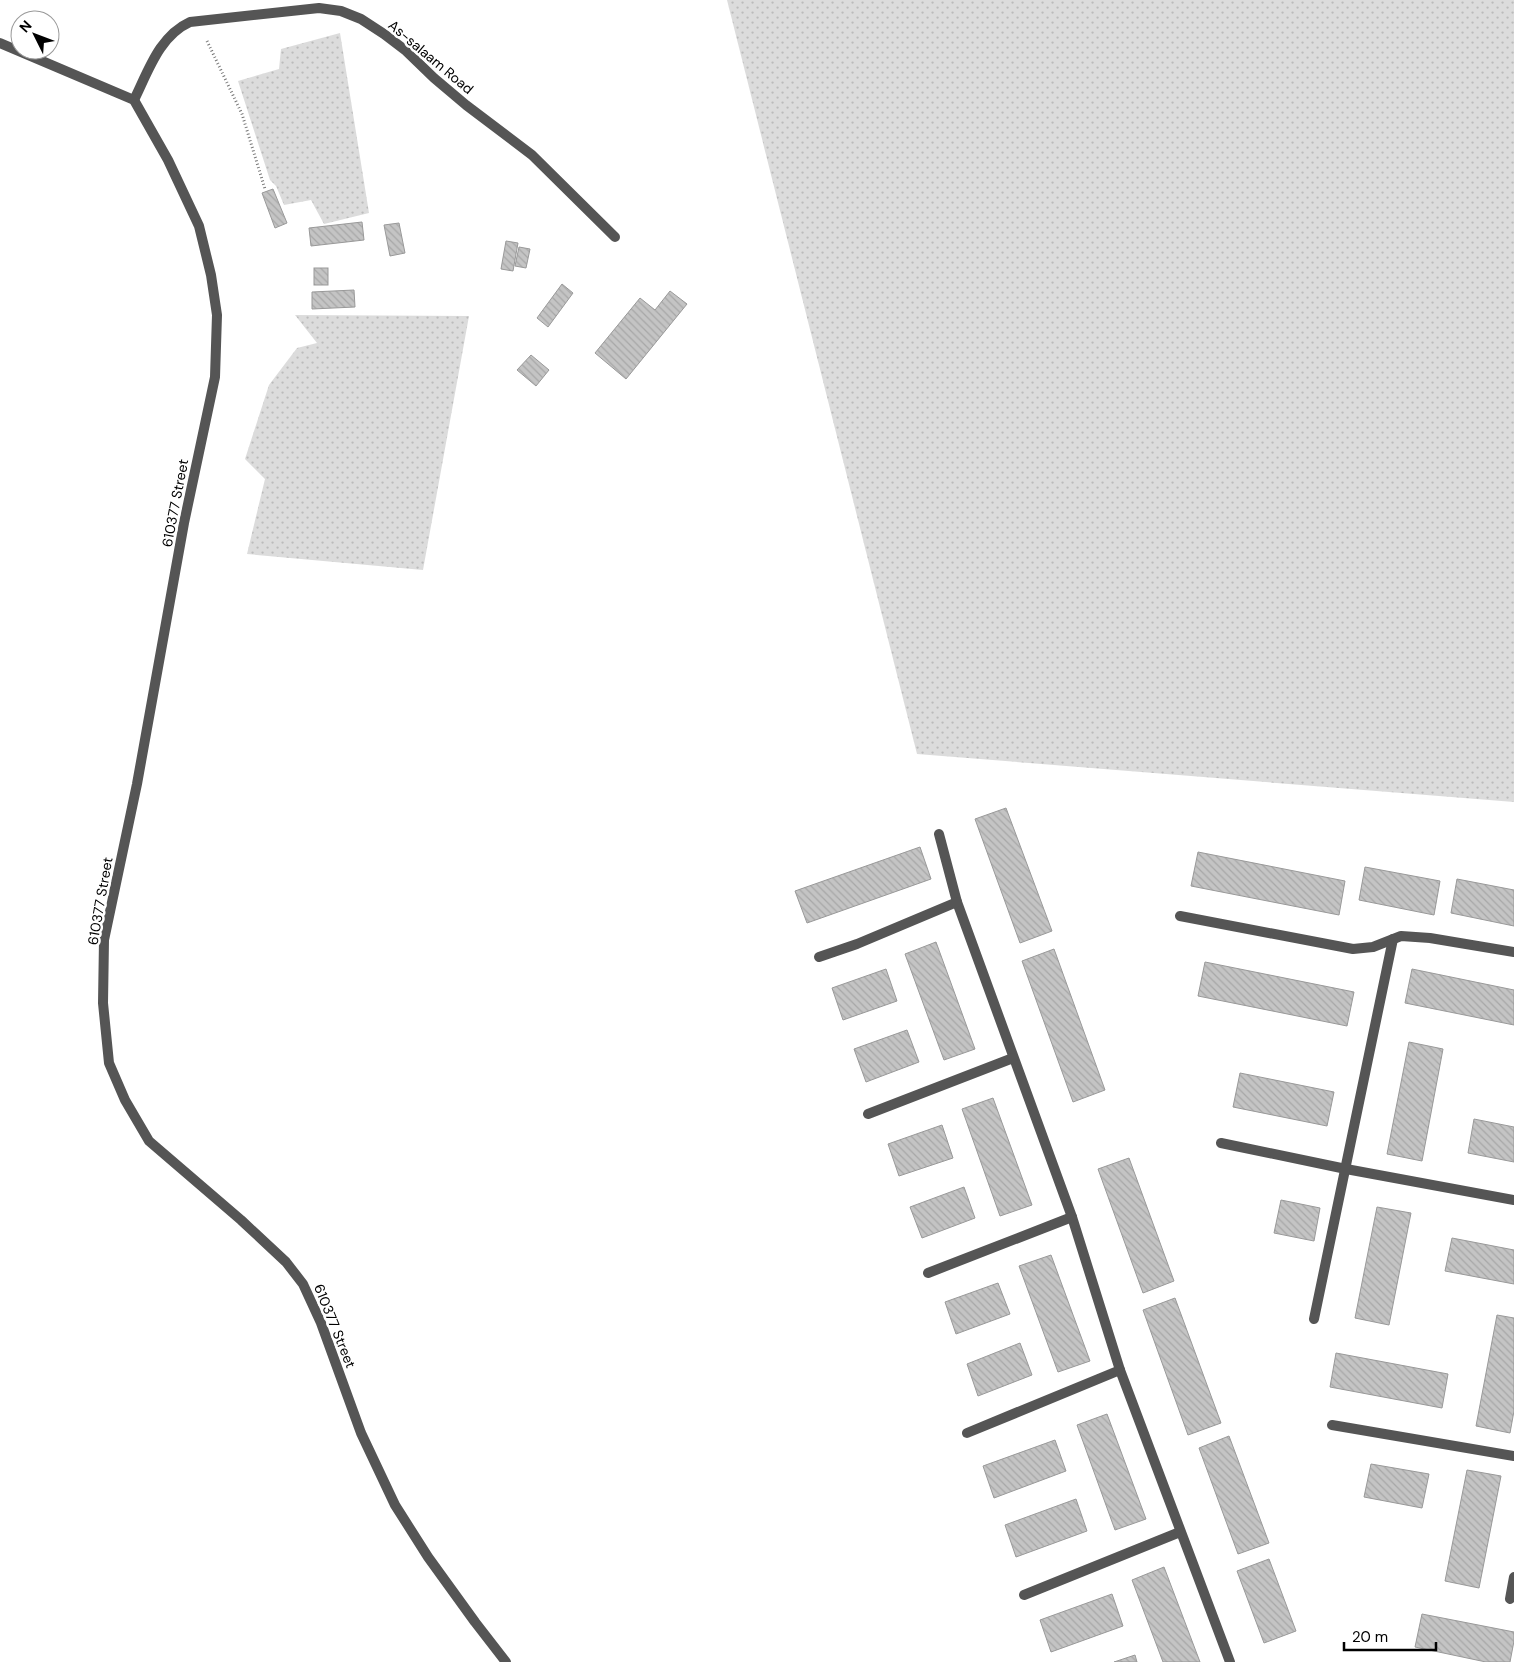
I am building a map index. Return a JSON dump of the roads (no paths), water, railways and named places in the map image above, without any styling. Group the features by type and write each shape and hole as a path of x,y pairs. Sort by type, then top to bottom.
{"street":[{"name":"As-salaam Road","path":"134,100 164,42 171,33 190,22 319,8 340,11 360,19 405,50 460,100 532,155 615,237"},
{"path":"0,43 134,100"},
{"name":"610377 Street","path":"134,100 168,160 199,226 212,274 217,315 215,377 184,523 137,784 104,940 103,1003 109,1063 125,1100 149,1141 248,1226 286,1262 303,1284 321,1324 361,1433 395,1506 428,1557 506,1662"},
{"path":"939,834 957,902 1072,1217 1120,1370 1230,1662"},
{"path":"819,957 857,944 957,902"},
{"path":"1180,916 1353,949 1373,947 1401,936 1430,938 1514,952"},
{"path":"1314,1319 1393,939"},
{"path":"868,1114 1013,1058"},
{"path":"1221,1143 1346,1169 1514,1200"},
{"path":"928,1273 1072,1217"},
{"path":"967,1433 1120,1370"},
{"path":"1332,1425 1514,1456"},
{"path":"1024,1595 1180,1532"},
{"path":"1510,1599 1514,1578"}]}
